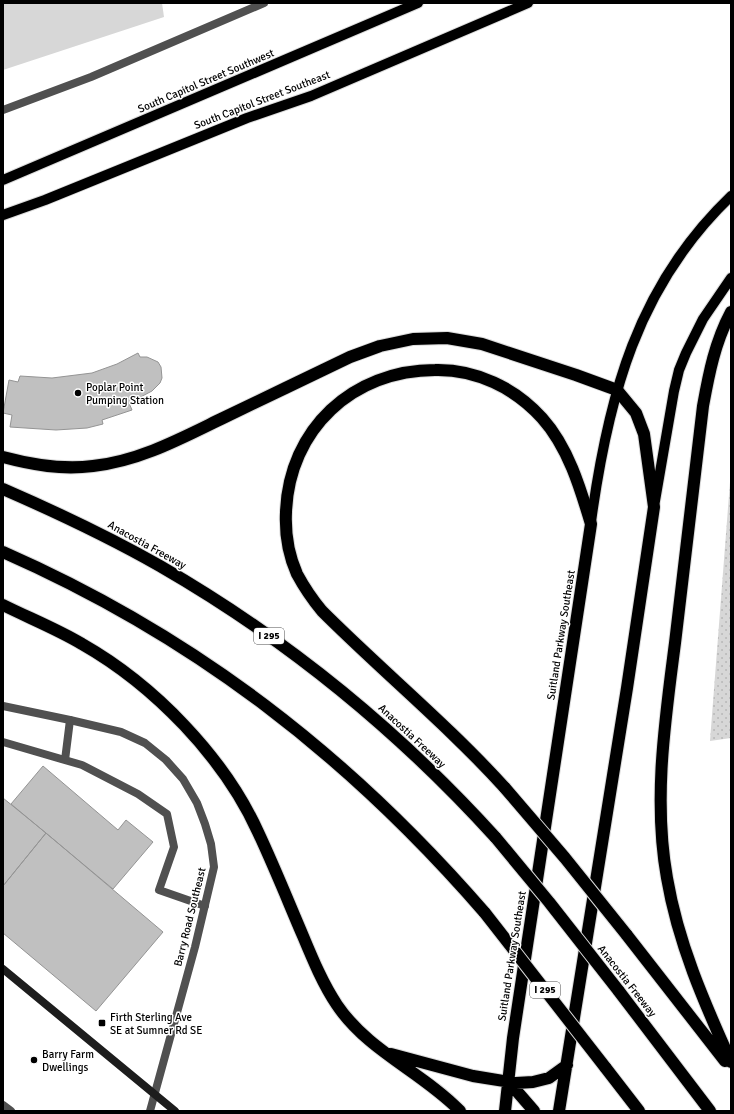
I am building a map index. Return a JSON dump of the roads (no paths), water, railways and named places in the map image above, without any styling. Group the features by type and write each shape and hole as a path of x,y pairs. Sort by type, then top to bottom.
{"highway":[{"path":"731,312 723,327 712,358 703,406 663,737 661,795 663,850 673,907 689,962 699,989 731,1062"},
{"path":"3,457 31,464 65,467 94,466 125,461 176,440 350,357 380,346 413,339 447,338 482,344 617,390 631,406 640,421 644,434 654,507 626,696 559,1111"},
{"path":"591,524 575,474 561,446 543,419 533,409 508,390 478,376 444,370 411,371 394,374 365,386 338,404 315,427 304,444 294,466 287,498 286,531 288,546 297,573 311,598 335,624 476,757 505,788 565,858 731,1068"},
{"name":"Anacostia Freeway","path":"3,489 64,516 153,562 190,584 314,669 392,734 472,812 496,838 549,902 618,990 710,1111"},
{"name":"Suitland Parkway Southeast","path":"505,1111 513,1038 591,524"},
{"name":"I 295","path":"3,552 72,584 128,614 194,655 252,694 308,738 361,784 417,838 485,913 639,1111"},
{"path":"3,605 83,644 129,675 166,707 203,747 231,784 250,816 318,971 329,992 346,1018 368,1040 460,1111"},
{"path":"383,1051 458,1072 525,1083 541,1081 549,1078 567,1065"},
{"path":"508,1081 534,1111"}],"main road":[{"name":"South Capitol Street Southwest","path":"3,180 418,3"},
{"name":"South Capitol Street Southeast","path":"3,215 45,200 246,118 311,96 528,3"},
{"name":"Suitland Parkway Southeast","path":"591,524 602,454 617,390 638,331 661,285 677,259 707,221 731,196"},
{"path":"654,507 674,391 680,370 689,347 703,319 731,278"},
{"path":"3,969 175,1111"}],"street":[{"path":"3,110 91,77 264,3"},
{"name":"Barry Road Southeast","path":"3,706 121,732 137,739 159,754 183,779 192,793 201,813 213,853 214,867 156,1095 150,1111"},
{"path":"65,760 70,720"},
{"path":"3,742 82,765 138,794 167,814 174,847 159,890 205,906"},
{"path":"3,1105 11,1111"}],"place":[{"name":"Poplar Point Pumping Station","path":"78,393"},
{"name":"Firth Sterling Ave SE at Sumner Rd SE","path":"102,1023"},
{"name":"Barry Farm Dwellings","path":"34,1060"}]}
